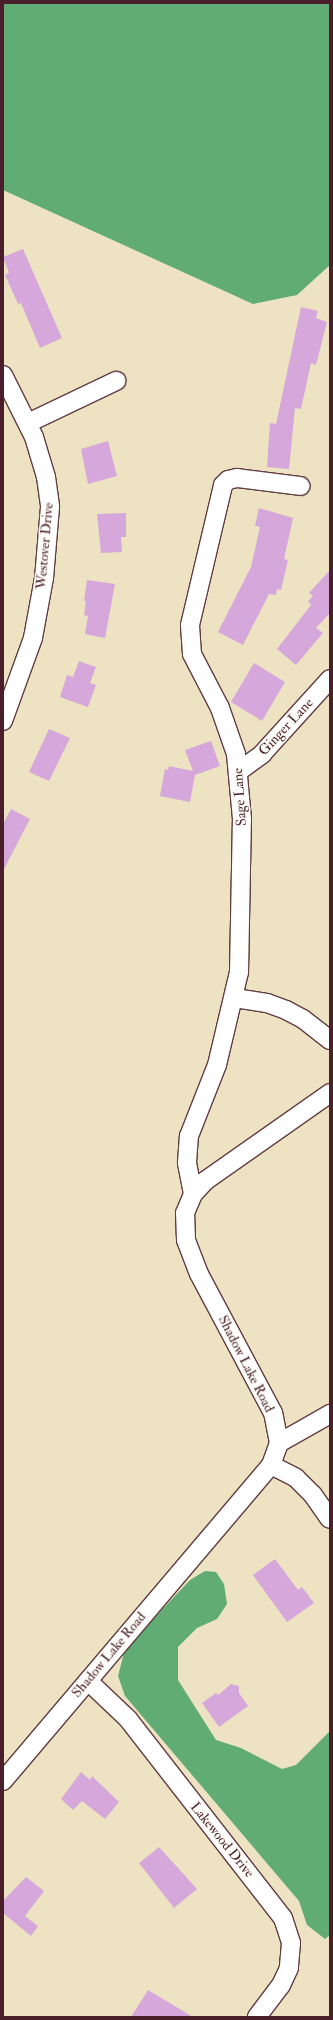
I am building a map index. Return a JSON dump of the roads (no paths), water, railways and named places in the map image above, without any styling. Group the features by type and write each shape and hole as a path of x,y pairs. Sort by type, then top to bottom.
{"street":[{"name":"Westover Drive","path":"3,375 28,423 46,477 50,506 49,537 33,638 4,716"},
{"path":"28,423 116,381"},
{"name":"Sage Lane","path":"193,1194 187,1163 189,1136 217,1065 235,998 239,972 242,904 242,811 239,771 222,714 192,654 190,625 197,589 223,485 228,480 237,478 300,486"},
{"name":"Ginger Lane","path":"239,771 262,754 330,679"},
{"path":"235,998 268,1003 286,1010 303,1019 330,1040"},
{"name":"Shadow Lake Road","path":"3,1781 271,1465 279,1443 273,1413 199,1274 186,1240 185,1213 193,1194 205,1181 330,1093"},
{"path":"279,1443 330,1414"},
{"path":"271,1465 296,1478 313,1495 330,1518"},
{"name":"Lakewood Drive","path":"88,1681 128,1719 284,1918 291,1943 289,1968 281,1984 257,2017"}]}
